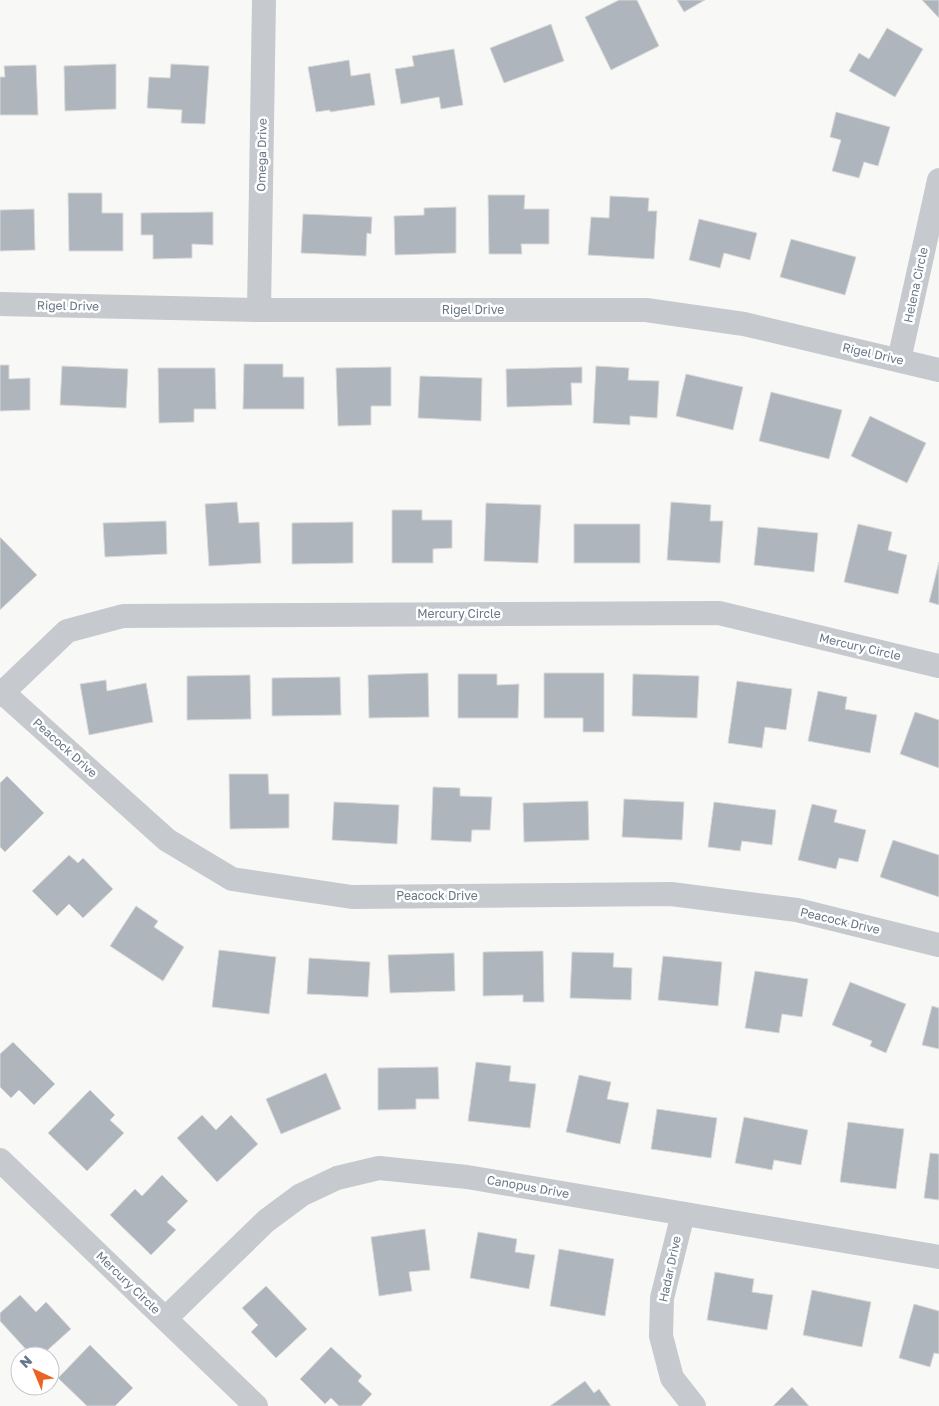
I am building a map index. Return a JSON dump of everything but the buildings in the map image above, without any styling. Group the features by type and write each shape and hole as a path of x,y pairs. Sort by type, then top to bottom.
{"street":[{"name":"Omega Drive","path":"259,310 264,0"},
{"name":"Helena Circle","path":"899,360 939,180"},
{"name":"Rigel Drive","path":"0,304 259,310 646,310 744,324 939,370"},
{"name":"Mercury Circle","path":"1,692 67,631 123,616 719,613 939,666"},
{"name":"Peacock Drive","path":"1,692 167,840 232,879 352,897 671,894 797,910 939,944"},
{"name":"Mercury Circle","path":"0,1160 256,1406"},
{"name":"Canopus Drive","path":"166,1318 266,1221 301,1195 337,1178 379,1168 467,1177 939,1257"},
{"name":"Hadar Drive","path":"683,1214 662,1298 661,1336 672,1378 694,1406"}]}
